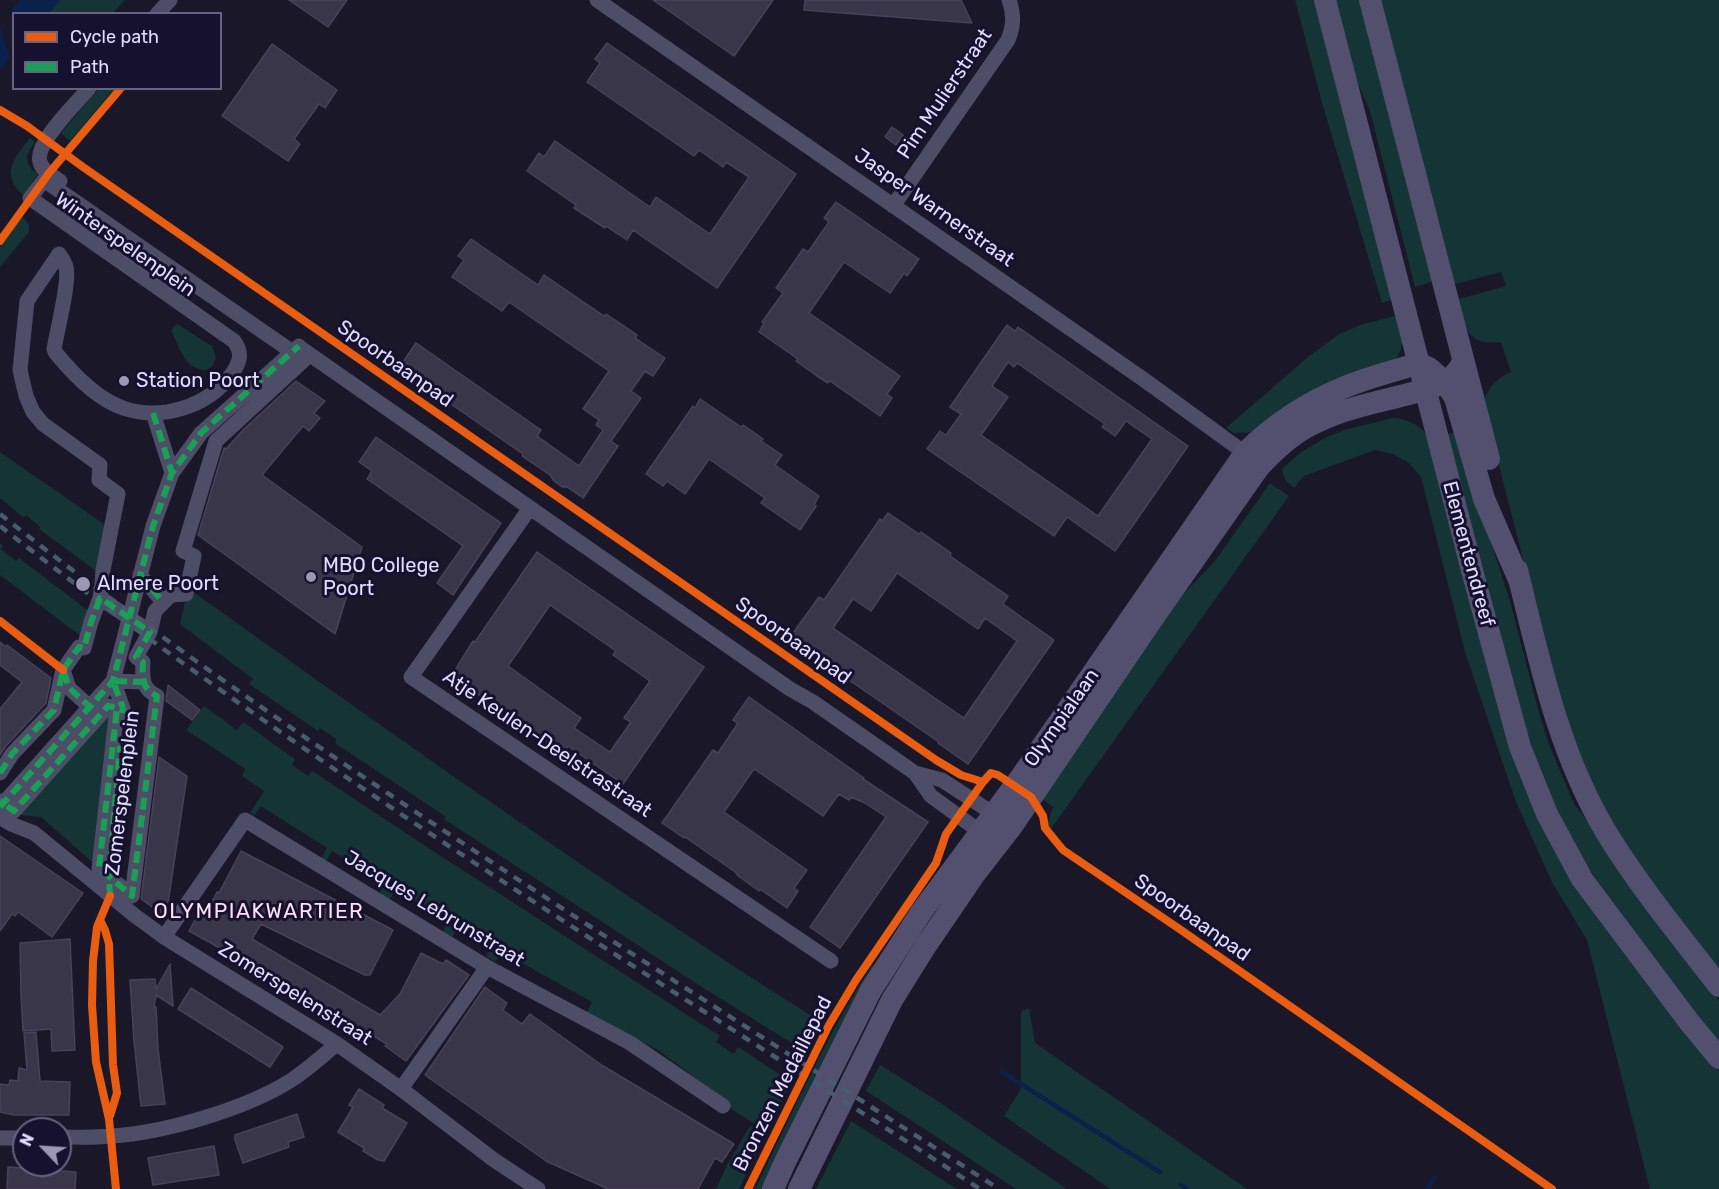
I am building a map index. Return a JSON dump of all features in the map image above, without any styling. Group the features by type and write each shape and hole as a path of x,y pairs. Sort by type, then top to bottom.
{"main road":[{"name":"Elementendreef","path":"1325,0 1419,363 1436,385 1455,398 1484,499 1520,582"},
{"name":"Elementendreef","path":"1370,0 1560,731 1592,806 1606,831 1638,880 1719,986"},
{"path":"1436,385 1458,371 1463,362"},
{"name":"Olympialaan","path":"773,1189 871,990 922,911 996,829 1158,611 1252,460 1259,440 1326,395 1346,386 1419,363"},
{"name":"Elementendreef","path":"1436,385 1476,585 1520,747 1546,814 1582,879 1719,1058"},
{"name":"Olympialaan","path":"1252,460 1276,449 1297,432 1316,422 1339,413 1436,385"},
{"name":"Olympialaan","path":"799,1189 891,1000 946,915 996,829"}],"street":[{"path":"159,12 170,0"},
{"name":"Jasper Warnerstraat","path":"597,0 1143,379 1252,460"},
{"name":"Pim Mulierstraat","path":"893,206 1008,40 1013,27 1013,13 1009,0"},
{"path":"87,90 45,140 39,154 44,169 296,349 790,689 813,702 915,773 942,780 996,829"},
{"name":"Winterspelenplein","path":"100,598 103,570 118,494 99,480 100,465 44,424 33,412 26,396 20,369 27,301 59,254 66,266 66,279 54,349 74,372 104,398 123,408 153,413 186,407 207,398 217,391 229,377 240,357 234,341 30,198 44,180 296,349"},
{"path":"129,618 153,526 172,473 201,433 296,349"},
{"path":"0,772 12,754 54,710 63,669 79,647 84,648 100,598 150,632 155,610 171,595 186,594 194,556 183,551 216,441 304,360 296,349"},
{"path":"153,413 172,473"},
{"name":"Atje Keulen-Deelstrastraat","path":"530,508 411,677 831,961"},
{"path":"140,575 163,602"},
{"name":"Zomerspelenplein","path":"129,618 114,681 1,807 14,811 108,706 117,708 99,868 132,896 157,696 148,692 142,677 143,662 136,657 150,632"},
{"path":"63,669 69,688 90,707"},
{"path":"114,681 144,682"},
{"name":"Zomerspelenplein","path":"110,896 109,876 123,708 114,681"},
{"path":"915,773 931,796 996,829"},
{"name":"Zomerspelenstraat","path":"1,807 10,824 34,833 164,937 337,1044 401,1089 494,1160 538,1189"},
{"name":"Jacques Lebrunstraat","path":"164,937 244,820 486,967 630,1043 723,1106"},
{"path":"401,1089 486,967"},
{"path":"72,1137 120,1135 166,1128 210,1115 252,1100 290,1081 337,1044"}],"green space":[{"path":"60,0 125,0 114,12 50,12"},
{"path":"1295,0 1317,0 1395,299 1382,303 1323,106"},
{"path":"1334,0 1361,0 1434,281 1415,287 1370,111 1355,77"},
{"path":"1378,0 1719,0 1719,972 1643,873 1599,803 1558,696 1483,403 1493,384 1511,372 1501,342 1481,341 1474,338 1465,326 1455,300 1506,286 1501,272 1451,285"},
{"path":"97,90 113,90 70,141 61,133"},
{"path":"30,138 35,142 27,159 30,167 38,174 23,195 12,180 11,173 15,159"},
{"path":"22,217 29,224 29,232 0,267 0,247"},
{"path":"1399,315 1402,344 1395,361 1258,432 1234,433 1226,428 1308,357 1338,335 1360,325"},
{"path":"177,324 212,346 216,357 207,370 197,369 187,361 171,330"},
{"path":"1393,418 1412,423 1427,435 1494,681 1592,906 1719,1071 1719,1189 1650,1189 1587,940 1552,882 1516,802 1465,652 1421,477 1409,463 1393,454 1375,450 1304,476 1294,488 1285,480 1282,469 1301,452 1327,437 1344,430"},
{"path":"1459,431 1483,518 1510,601 1548,742 1574,804 1719,1001 1719,1044 1581,859 1533,760 1446,435"},
{"path":"0,452 111,529 99,573 39,529 40,527 26,515 24,518 0,498"},
{"path":"1270,483 1289,496 1050,830 1047,825 1053,807 1038,796 1170,608 1215,561"},
{"path":"0,543 3,546 1,549 16,561 19,558 94,615 87,641 0,575"},
{"path":"188,588 581,864 821,1022 806,1052 444,819 445,816 335,743 336,739 320,728 318,731 249,684 253,679 180,624"},
{"path":"108,706 117,708 99,868 41,817 20,815"},
{"path":"204,706 237,730 243,722 295,759 292,765 308,776 312,771 720,1036 716,1042 734,1054 738,1047 791,1082 768,1129 725,1105 727,1101 658,1050 586,1013 592,1002 502,952 495,962 486,956 491,946 459,927 452,937 443,932 448,921 396,890 389,900 379,894 385,883 332,851 326,862 321,858 327,848 261,806 254,816 250,813 264,791 242,776 245,769 186,730"},
{"path":"872,965 878,969 769,1189 755,1189 825,1047"},
{"path":"1029,1008 1035,1043 1247,1189 1110,1189 1004,1116 1021,1089 1021,1012"},
{"path":"880,1065 1067,1189 1016,1189 866,1091"},
{"path":"851,1121 957,1189 816,1189"},
{"path":"750,1126 766,1133 739,1189 716,1189 727,1165"}],"water":[{"path":"20,0 60,0 49,12 12,12 12,55 0,70 0,23"}],"pier":[{"path":"10,7 12,13 11,62 0,26 0,18"}],"building":[{"path":"289,0 347,0 328,27"},
{"path":"653,0 773,0 734,56"},
{"path":"805,0 961,0 972,23 804,10"},
{"path":"607,43 796,174 717,288 633,230 627,240 606,226 605,228 574,208 576,205 527,171 539,153 544,157 555,141 650,207 656,197 710,234 749,177 726,162 723,167 699,150 694,156 587,82 600,63 595,59"},
{"path":"272,44 337,90 325,108 319,104 294,139 300,144 288,161 222,116"},
{"path":"892,127 903,135 896,145 885,137"},
{"path":"836,202 919,259 907,276 904,273 890,293 844,262 809,313 900,376 887,394 892,398 880,416 830,381 828,383 817,376 796,361 798,359 759,332 764,323 762,322 783,293 776,288 803,249 808,252 829,222 824,218"},
{"path":"471,239 538,285 544,275 604,316 606,314 627,328 637,335 635,338 665,358 653,376 645,371 631,391 641,398 611,441 618,446 583,498 567,487 562,487 550,475 522,456 523,454 399,368 416,343 541,430 537,436 579,466 603,430 596,425 599,420 583,409 609,371 509,302 502,311 452,277 464,260 458,256"},
{"path":"1007,325 1015,331 1018,327 1188,446 1115,551 1067,517 1054,536 927,449 940,431 946,435 961,414 950,407","holes":["1008,362 1014,367 1017,363 1105,424 1102,427 1115,436 1126,421 1152,439 1098,516 981,435 1008,397 992,386"]},
{"path":"296,381 325,401 314,413 320,418 309,431 303,426 262,475 362,547 335,634 198,535 224,448 226,449 244,429"},
{"path":"700,399 763,439 761,441 782,455 775,465 819,496 814,505 816,506 800,530 761,503 765,498 709,459 685,494 667,481 663,486 646,474"},
{"path":"376,437 501,523 453,595 437,583 463,546 367,479 372,471 359,462"},
{"path":"888,513 919,534 921,532 951,553 950,556 1008,596 1003,604 1054,640 968,764 788,640 819,597 824,600 880,519 882,521","holes":["897,573 978,629 985,618 1017,641 964,718 833,628 853,599 871,611"]},
{"path":"537,552 704,667 623,784 568,746 563,753 525,729 452,675 473,641 475,642","holes":["550,605 616,651 613,655 650,681 624,718 631,722 610,752 574,728 581,718 508,666"]},
{"path":"0,642 51,678 46,703 0,755 0,709 22,682 0,665"},
{"path":"168,685 200,710 192,720 166,701"},
{"path":"749,697 863,779 928,822 840,948 810,927 886,817 865,803 851,797 849,800 839,794 823,816 754,769 724,812 807,870 794,888 798,891 787,908 662,823 713,750 718,753 738,723 733,720"},
{"path":"159,757 187,776 166,917 141,899"},
{"path":"0,836 83,893 52,937 18,912 15,916 12,914 0,931"},
{"path":"241,851 393,930 370,975 365,975 261,924 252,939 380,1015 400,994 421,953 443,964 446,960 469,975 406,1061 385,1046 387,1044 189,931 201,909 207,912"},
{"path":"70,939 75,1050 52,1051 51,1029 23,1031 20,943"},
{"path":"170,964 173,1006 156,995 154,1007 156,1007 158,1049 165,1104 141,1106 130,980 155,979 156,989"},
{"path":"485,987 507,1003 503,1010 522,1024 530,1014 603,1066 734,1144 722,1162 715,1158 698,1189 608,1189 546,1161 425,1075"},
{"path":"191,988 283,1047 270,1067 178,1009"},
{"path":"36,1032 40,1081 70,1082 69,1115 14,1115 0,1112 0,1084 9,1085 10,1080 18,1081 19,1068 27,1070 24,1033"},
{"path":"359,1089 384,1105 382,1108 407,1123 384,1161 363,1151 364,1148 338,1132 353,1107 349,1105"},
{"path":"297,1114 304,1137 288,1142 289,1147 243,1163 235,1135"},
{"path":"214,1146 219,1175 153,1185 148,1158"},
{"path":"8,1167 12,1167 12,1177 72,1177 72,1172 76,1172 75,1189 7,1189"}],"waterway":[{"path":"1002,1072 1160,1172"},
{"path":"1427,1189 1435,1177"},
{"path":"1181,1185 1187,1189"}],"railway":[{"path":"0,514 193,659 325,751 584,922 999,1189"},
{"path":"0,526 118,616 360,786 607,949 980,1189"}],"marked path":[{"path":"0,807 113,681 153,526 172,473 201,433 299,346"},
{"path":"153,413 172,473"},
{"path":"140,575 163,602"},
{"path":"0,773 12,754 54,710 63,670 79,647 84,648 100,598 150,632 136,657 143,662 143,678 148,690 157,696 132,896 99,868 117,708 108,706 14,811 0,801"},
{"path":"64,672 69,688 90,707"},
{"path":"122,713 123,708 113,681 144,682"},
{"path":"110,896 109,876 120,746"}],"cycle path":[{"path":"0,241 49,173 119,90"},
{"name":"Spoorbaanpad","path":"0,110 27,126 936,760 961,775 983,782 991,773 998,775 1031,797 1043,816 1045,828 1063,850 1552,1189"},
{"path":"0,621 63,670"},
{"name":"Bronzen Medaillepad","path":"748,1189 829,1025 856,980 936,863 946,834 983,782"},
{"path":"110,896 97,927 93,961 92,1005 96,1062 109,1119 116,1189"},
{"path":"100,920 109,944 113,1065 117,1093 110,1116"}],"place":[{"name":"Station Poort","path":"124,381"},
{"name":"MBO College Poort","path":"311,577"},
{"name":"Almere Poort","path":"83,584"}],"district":[{"name":"OLYMPIAKWARTIER","path":"259,912"}]}
